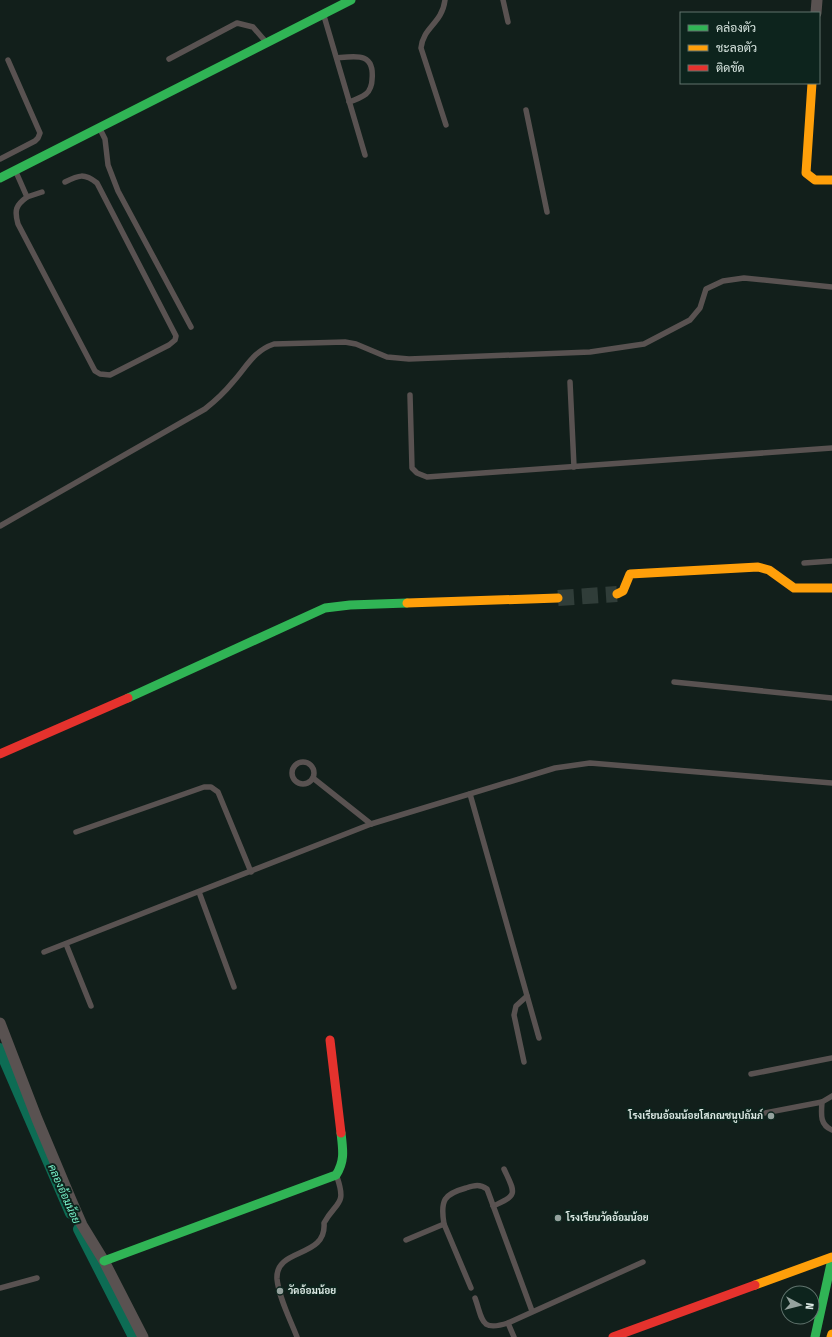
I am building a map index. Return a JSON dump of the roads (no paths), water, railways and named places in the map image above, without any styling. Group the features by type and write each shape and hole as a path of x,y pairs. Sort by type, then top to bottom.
{"street":[{"path":"0,178 351,0"},
{"path":"816,12 817,0"},
{"path":"812,84 806,173 815,180 832,180"},
{"path":"617,594 623,591 626,578 630,574 758,567 769,570 794,588 832,588"},
{"path":"0,754 103,710 325,608 350,605 558,598"},
{"path":"0,1023 37,1119 82,1225 104,1261 143,1337"},
{"path":"104,1261 336,1175 342,1165 344,1154 330,1040"},
{"path":"815,1335 832,1258"},
{"path":"613,1337 832,1258"}],"lane":[{"path":"445,0 441,15 435,24 427,31 422,40 421,48 446,125"},
{"path":"503,0 508,22"},
{"path":"324,14 365,155"},
{"path":"169,59 237,23 253,27 266,43"},
{"path":"337,58 357,56 366,59 371,64 373,73 371,85 367,94 350,102"},
{"path":"0,159 35,141 40,133 8,60"},
{"path":"526,110 547,212"},
{"path":"99,127 105,139 108,165 118,191 191,327"},
{"path":"15,170 27,197"},
{"path":"42,192 27,197 18,203 16,209 18,224 95,371 100,374 110,375 169,345 176,336 97,183 86,176 80,175 65,182"},
{"path":"0,526 205,409 223,394 255,354 263,347 274,344 346,342 356,344 387,357 409,359 590,352 644,344 690,320 700,308 706,289 723,281 744,278 832,287"},
{"path":"570,382 574,467"},
{"path":"410,395 412,468 417,473 427,477 832,448"},
{"path":"804,563 832,561"},
{"path":"674,682 832,698"},
{"path":"300,761 308,763 314,770 313,778 306,784 297,783 292,775 293,767 300,761"},
{"path":"44,952 371,824 554,768 590,763 832,783"},
{"path":"313,778 371,824"},
{"path":"76,832 204,787 211,787 218,792 251,872"},
{"path":"470,794 539,1038"},
{"path":"199,892 234,987"},
{"path":"66,944 91,1006"},
{"path":"524,1062 514,1015 516,1006 527,996"},
{"path":"751,1074 832,1058"},
{"path":"739,1118 822,1102 832,1096"},
{"path":"822,1102 822,1122 825,1127 832,1130"},
{"path":"493,1206 510,1199 512,1195 512,1187 504,1169"},
{"path":"297,1337 279,1287 277,1277 282,1264 290,1258 317,1245 322,1239 325,1232 324,1223 341,1200 342,1191 336,1175"},
{"path":"471,1288 444,1224 442,1214 446,1198 451,1192 482,1185 487,1189 532,1311"},
{"path":"406,1240 444,1224"},
{"path":"475,1298 484,1323 488,1326 496,1327 643,1262"},
{"path":"0,1288 37,1278"},
{"path":"508,1323 514,1337"}],"waterway":[{"name":"คลองอ้อมน้อย","path":"0,1049 71,1213"},
{"name":"คลองอ้อมน้อย","path":"79,1229 134,1337"}],"tunnel":[{"path":"558,598 617,594"}],"place":[{"name":"โรงเรียนอ้อมน้อยโสภณชนูปถัมภ์","path":"771,1116"},
{"name":"โรงเรียนวัดอ้อมน้อย","path":"558,1218"},
{"name":"วัดอ้อมน้อย","path":"280,1291"}]}
